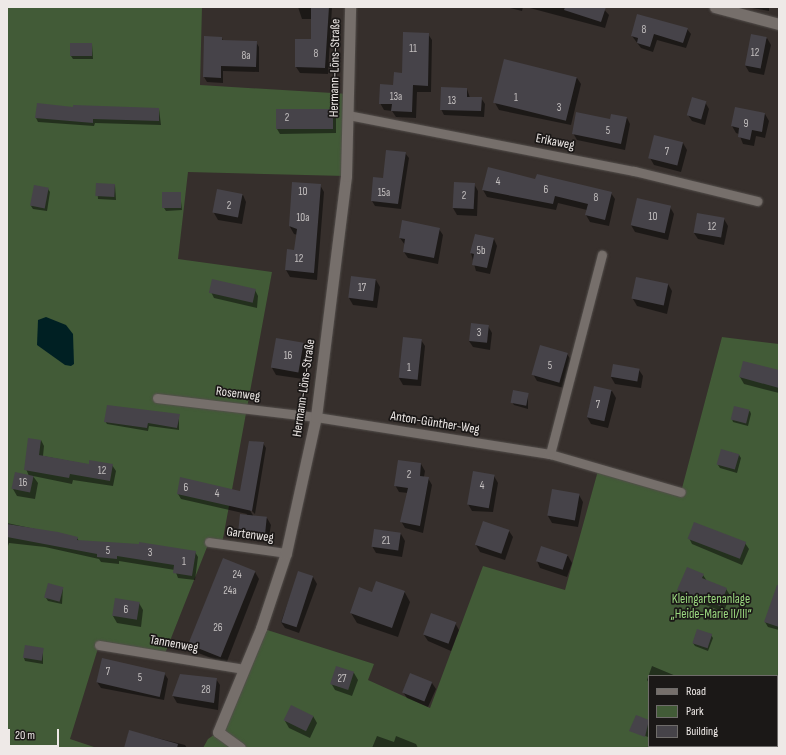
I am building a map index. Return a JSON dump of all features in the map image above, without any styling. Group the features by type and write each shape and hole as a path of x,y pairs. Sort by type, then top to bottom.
{"street":[{"name":"Hermann-Löns-Straße","path":"240,748 218,732 244,669 286,553 316,418 346,176 350,7"},
{"path":"715,7 779,24"}],"lane":[{"name":"Erikaweg","path":"348,115 634,171 757,201"},
{"path":"550,454 602,255"},
{"name":"Rosenweg","path":"158,398 316,418"},
{"name":"Anton-Günther-Weg","path":"316,418 550,454 681,492"},
{"name":"Gartenweg","path":"209,542 286,553"},
{"name":"Tannenweg","path":"99,645 244,669"}],"green space":[{"path":"7,7 202,7 200,85 349,94 346,176 188,172 178,259 272,272 222,544 209,542 164,656 99,645 70,739 97,748 7,748"},
{"name":"Kleingartenanlage „Heide-Marie II/III“","path":"722,337 779,344 779,748 203,748 208,739 218,732 261,628 374,664 368,680 430,708 483,566 565,590 599,467 681,492"}],"water":[{"path":"46,317 66,325 73,334 74,364 71,366 65,365 37,345 38,320"}],"building":[{"path":"311,7 329,7 325,68 295,67 295,39 311,39"},
{"path":"565,7 606,7 601,22 564,10"},
{"path":"637,14 688,28 683,43 654,34 650,47 637,43 638,38 631,36"},
{"path":"403,32 429,33 428,86 413,85 412,112 391,111 392,104 379,104 380,84 393,85 394,72 402,73"},
{"path":"751,34 767,37 761,68 745,65"},
{"path":"204,36 222,37 222,40 257,41 256,67 221,66 221,78 203,77"},
{"path":"70,43 92,43 92,56 70,56"},
{"path":"504,59 577,77 566,121 493,103"},
{"path":"441,87 467,88 467,97 482,97 481,111 440,110"},
{"path":"692,97 706,101 701,119 687,115"},
{"path":"37,103 73,107 73,105 159,108 159,121 93,119 93,123 35,118"},
{"path":"735,107 765,113 762,132 752,130 750,140 738,137 739,128 731,126"},
{"path":"276,109 333,109 333,129 276,129"},
{"path":"576,112 610,119 611,114 627,117 621,144 572,134"},
{"path":"654,135 683,142 677,166 648,158"},
{"path":"386,150 406,152 398,204 371,201 373,177 383,178"},
{"path":"488,167 535,179 537,174 612,192 605,220 585,215 588,204 555,196 553,204 482,190"},
{"path":"292,182 321,184 314,273 285,270 287,249 294,250 297,229 289,226"},
{"path":"454,182 475,183 474,209 453,208"},
{"path":"96,183 115,184 114,197 95,196"},
{"path":"34,185 49,188 45,208 30,206"},
{"path":"217,189 243,194 238,218 212,213"},
{"path":"162,192 181,192 181,208 162,208"},
{"path":"637,198 671,206 665,233 631,225"},
{"path":"697,213 725,218 721,238 694,233"},
{"path":"402,220 440,228 434,258 403,252 405,239 399,238"},
{"path":"475,234 494,238 487,268 472,265 474,254 470,253"},
{"path":"351,276 376,279 373,301 348,298"},
{"path":"636,277 668,284 664,305 631,299"},
{"path":"212,279 256,289 253,303 209,293"},
{"path":"471,323 489,325 487,343 469,341"},
{"path":"403,337 422,339 418,380 399,378"},
{"path":"276,338 304,343 298,372 271,368"},
{"path":"540,345 568,353 559,383 531,375"},
{"path":"743,361 779,370 779,388 739,377"},
{"path":"613,364 640,369 637,381 611,377"},
{"path":"594,386 612,390 604,421 587,417"},
{"path":"513,390 529,393 526,406 511,403"},
{"path":"107,405 180,414 177,428 148,423 147,428 104,422"},
{"path":"734,406 750,410 746,423 731,420"},
{"path":"28,438 41,440 39,455 89,464 89,460 113,464 110,481 70,474 69,478 24,470"},
{"path":"249,441 264,442 252,511 177,494 180,477 240,491"},
{"path":"721,449 739,454 735,470 717,464"},
{"path":"398,460 421,463 420,476 429,477 420,526 400,522 408,488 394,486"},
{"path":"473,471 495,475 489,508 467,504"},
{"path":"15,472 34,476 30,493 11,489"},
{"path":"552,489 580,494 575,520 547,516"},
{"path":"240,514 267,517 265,535 238,532"},
{"path":"483,521 509,530 501,554 475,545"},
{"path":"694,522 746,542 740,559 688,539"},
{"path":"7,524 58,532 78,537 77,540 139,544 139,542 196,551 192,576 173,573 174,565 117,556 117,559 97,557 97,554 7,537"},
{"path":"374,529 401,533 398,551 371,547"},
{"path":"541,546 568,555 563,570 536,561"},
{"path":"223,558 255,571 221,657 188,644"},
{"path":"687,567 704,574 702,578 727,588 720,606 677,590"},
{"path":"298,571 313,576 297,627 281,622"},
{"path":"376,581 405,591 392,628 350,613 359,587 372,592"},
{"path":"48,583 63,587 60,602 44,597"},
{"path":"777,585 779,585 779,627 764,622"},
{"path":"115,598 140,602 137,620 112,616"},
{"path":"431,613 456,622 449,644 423,635"},
{"path":"697,629 712,634 708,648 692,643"},
{"path":"25,645 44,648 42,661 23,658"},
{"path":"102,658 165,673 160,697 96,682"},
{"path":"336,666 354,672 348,690 330,684"},
{"path":"410,673 432,682 424,701 402,692"},
{"path":"180,674 217,678 214,703 172,696"},
{"path":"291,705 313,716 306,731 284,720"},
{"path":"636,715 648,720 645,737 629,731"},
{"path":"129,730 178,744 177,748 124,748"}]}
